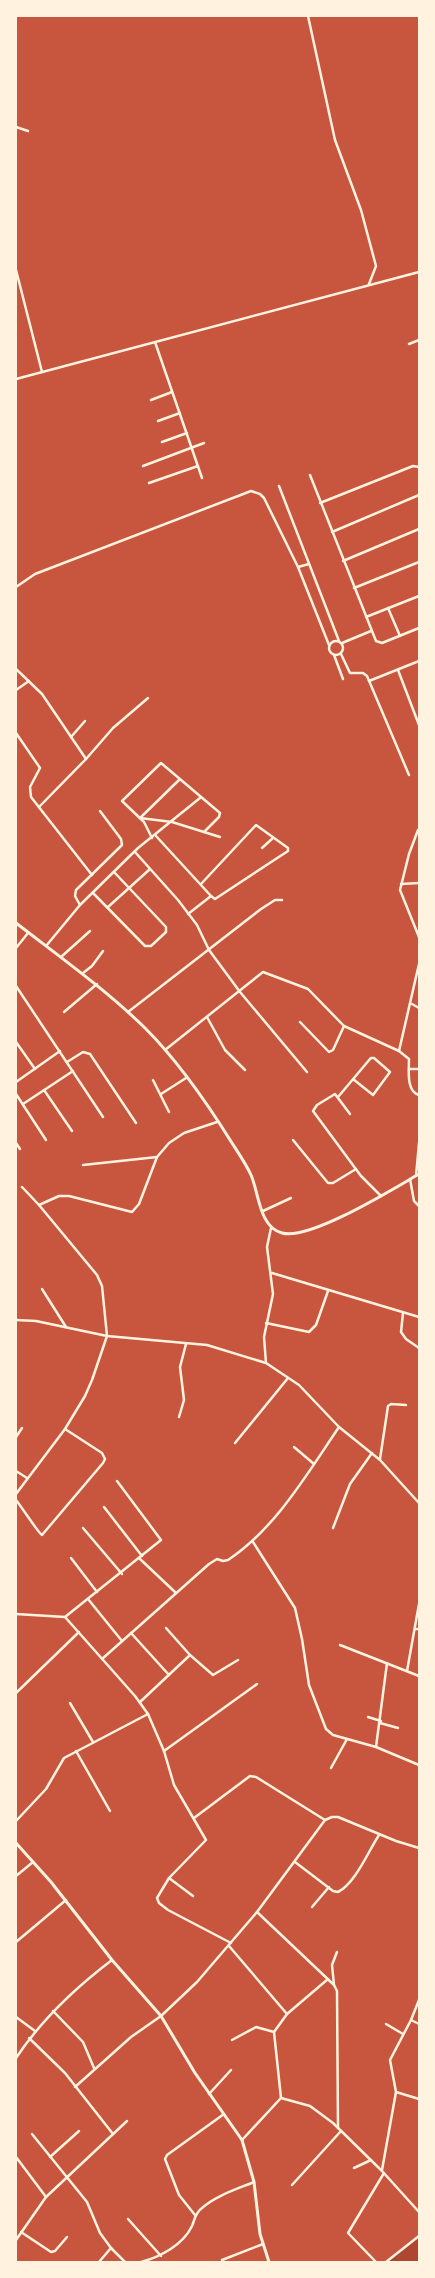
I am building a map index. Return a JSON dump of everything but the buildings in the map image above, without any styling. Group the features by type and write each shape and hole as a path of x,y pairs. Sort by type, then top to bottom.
{"street":[{"path":"308,16 335,140 361,210 376,266 376,272 368,285"},
{"path":"16,128 28,131"},
{"path":"16,270 42,372"},
{"path":"16,379 419,272"},
{"path":"408,344 419,340"},
{"path":"155,342 202,478"},
{"path":"151,400 172,392"},
{"path":"158,420 180,413"},
{"path":"162,442 187,433"},
{"path":"143,466 204,443"},
{"path":"149,483 198,466"},
{"path":"320,503 414,466 419,467"},
{"path":"310,475 371,631 379,643 419,628"},
{"path":"278,486 339,641"},
{"path":"16,587 34,574 251,491 260,494 264,498 298,567 329,645 329,651 333,655 343,679"},
{"path":"332,532 419,495"},
{"path":"343,561 419,529"},
{"path":"354,588 419,562"},
{"path":"298,567 309,564"},
{"path":"366,617 419,596"},
{"path":"388,608 400,636"},
{"path":"342,643 371,631"},
{"path":"329,645 333,641 339,641 342,643 344,649 341,654"},
{"path":"333,655 341,654"},
{"path":"341,654 350,673 363,672 369,681 408,775"},
{"path":"369,681 419,661"},
{"path":"16,669 42,694 86,758"},
{"path":"398,670 419,725"},
{"path":"16,690 29,681"},
{"path":"39,807 113,728 148,698"},
{"path":"71,737 85,721"},
{"path":"16,733 39,765 39,771 29,790 39,807 92,875"},
{"path":"152,838 146,824 124,804 122,799 160,763 165,765 179,780 220,815 204,832"},
{"path":"140,818 179,780"},
{"path":"46,946 80,905 134,852 156,836 200,798"},
{"path":"80,905 75,896 75,892 122,845 121,839 100,811"},
{"path":"140,818 172,822 220,837"},
{"path":"156,836 215,899 288,851 288,848 256,825 201,884"},
{"path":"418,830 401,884 402,897 419,937"},
{"path":"262,848 274,838"},
{"path":"134,852 188,914 197,926 210,950 240,992 273,1034 307,1072"},
{"path":"108,908 150,869"},
{"path":"93,892 147,946 151,946 166,932 166,927 128,889 114,872"},
{"path":"401,884 419,883"},
{"path":"188,914 211,896"},
{"path":"128,1012 210,950 266,905 275,900 282,900"},
{"path":"16,923 97,984 128,1012 165,1050 217,1122 250,1173 263,1211 271,1228 267,1247 272,1273 273,1294 264,1337 266,1363"},
{"path":"61,957 90,931"},
{"path":"16,948 28,933"},
{"path":"83,973 92,966 103,951"},
{"path":"399,1051 412,1004 419,964"},
{"path":"165,1050 240,992 261,973 267,972 308,989 344,1026 399,1051 409,1060 411,1088 415,1094 419,1095"},
{"path":"64,1012 97,984"},
{"path":"16,986 103,1117"},
{"path":"412,1004 419,1008"},
{"path":"207,1017 226,1050 245,1070"},
{"path":"300,1022 329,1052 333,1050 344,1026"},
{"path":"16,1042 34,1069"},
{"path":"16,1082 60,1051"},
{"path":"67,1062 83,1052 90,1054 136,1123"},
{"path":"338,1097 353,1079 372,1058 390,1072 373,1095 353,1079"},
{"path":"409,1069 419,1070"},
{"path":"23,1104 73,1071"},
{"path":"161,1094 186,1078"},
{"path":"153,1080 169,1112"},
{"path":"44,1090 72,1132"},
{"path":"16,1094 46,1140"},
{"path":"350,1114 338,1097 334,1095 317,1105 313,1112 356,1169 381,1196"},
{"path":"39,1205 59,1196 69,1196 132,1212 139,1204 157,1157 175,1138 217,1122"},
{"path":"293,1140 328,1183 333,1183 356,1169"},
{"path":"16,1143 20,1149"},
{"path":"271,1228 287,1234 305,1231 381,1196 418,1175 419,1143"},
{"path":"83,1165 157,1157"},
{"path":"410,1179 414,1201 419,1206"},
{"path":"16,1494 65,1429 85,1396 107,1336 102,1286 97,1275 39,1205 22,1187"},
{"path":"263,1211 291,1198"},
{"path":"272,1273 419,1317"},
{"path":"42,1289 66,1328"},
{"path":"266,1323 309,1332 316,1325 328,1290"},
{"path":"403,1313 402,1332 406,1339 419,1348"},
{"path":"16,1320 36,1321 107,1336 222,1348 266,1363 306,1392 339,1427 380,1460 419,1503"},
{"path":"179,1417 184,1400 180,1367 186,1344"},
{"path":"236,1443 288,1378"},
{"path":"380,1460 388,1406 392,1404 406,1405"},
{"path":"102,1659 209,1564 217,1559 228,1560 253,1542 290,1498 339,1427"},
{"path":"16,1437 22,1428"},
{"path":"16,1500 31,1518 38,1532 42,1535 103,1463 104,1459 102,1453 65,1429"},
{"path":"294,1446 314,1464"},
{"path":"333,1528 350,1484 372,1453"},
{"path":"16,1471 27,1478"},
{"path":"16,1614 65,1617 160,1543 160,1537 117,1481"},
{"path":"104,1507 142,1556"},
{"path":"83,1528 122,1574"},
{"path":"253,1542 295,1608 302,1639 309,1685 321,1720 326,1729 333,1735 376,1747 419,1764"},
{"path":"71,1558 97,1592"},
{"path":"140,1559 176,1593"},
{"path":"88,1599 122,1641"},
{"path":"407,1671 419,1604"},
{"path":"65,1617 140,1702 148,1714 164,1751 174,1785 206,1840 170,1878 158,1894 157,1898 159,1903 168,1910 230,1945 287,2014"},
{"path":"166,1628 190,1654 213,1675 216,1675 238,1660"},
{"path":"415,1628 419,1629"},
{"path":"16,1693 79,1632"},
{"path":"131,1633 169,1675"},
{"path":"340,1645 419,1676"},
{"path":"140,1702 190,1654"},
{"path":"376,1747 381,1722 388,1663"},
{"path":"164,1751 257,1684"},
{"path":"70,1703 93,1742"},
{"path":"16,1821 46,1789 64,1758 148,1714"},
{"path":"368,1717 398,1728"},
{"path":"330,1768 347,1738"},
{"path":"76,1751 110,1811"},
{"path":"194,1818 250,1776 256,1777 325,1820"},
{"path":"75,2086 94,2068 161,2016 197,1982 257,1912 325,1820 332,1817 338,1817 379,1835 419,1848"},
{"path":"295,1862 334,1891 341,1890 364,1863 368,1852 379,1835"},
{"path":"16,1843 66,1900 112,1960 161,2016 209,2095 242,2140 254,2182 257,2220 269,2262"},
{"path":"16,1876 34,1862"},
{"path":"170,1878 193,1896"},
{"path":"312,1907 329,1887"},
{"path":"16,1942 66,1900"},
{"path":"257,1912 334,1985"},
{"path":"337,1952 332,1965 334,1985 337,1991 338,2128"},
{"path":"16,2058 29,2038 53,2011 84,1981 112,1960"},
{"path":"242,2140 281,2098 274,2032 287,2014 328,1980"},
{"path":"376,2262 348,2233 383,2172 396,2092 390,2060 411,2020 419,2000"},
{"path":"53,2011 83,2042 94,2068"},
{"path":"16,2017 35,2031"},
{"path":"411,2020 419,2024"},
{"path":"386,2024 403,2034"},
{"path":"232,2040 256,2027 274,2032"},
{"path":"29,2038 75,2086 113,2134"},
{"path":"209,2095 231,2070"},
{"path":"396,2092 419,2099"},
{"path":"281,2098 310,2106 338,2128 383,2172 419,2212"},
{"path":"195,2215 179,2195 165,2159 167,2155 224,2114"},
{"path":"16,2240 46,2197 128,2121"},
{"path":"50,2157 79,2131"},
{"path":"292,2185 341,2131"},
{"path":"32,2134 87,2202 100,2233 111,2248 125,2262"},
{"path":"16,2157 46,2197"},
{"path":"354,2168 371,2160"},
{"path":"141,2262 161,2256 189,2231 195,2215 211,2202 254,2182"},
{"path":"128,2219 161,2256"},
{"path":"22,2232 51,2252 67,2237"},
{"path":"386,2262 419,2236"},
{"path":"222,2260 263,2244"},
{"path":"99,2262 111,2248"}],"shaded area":[{"path":"419,2237 419,2262 387,2262"}]}
